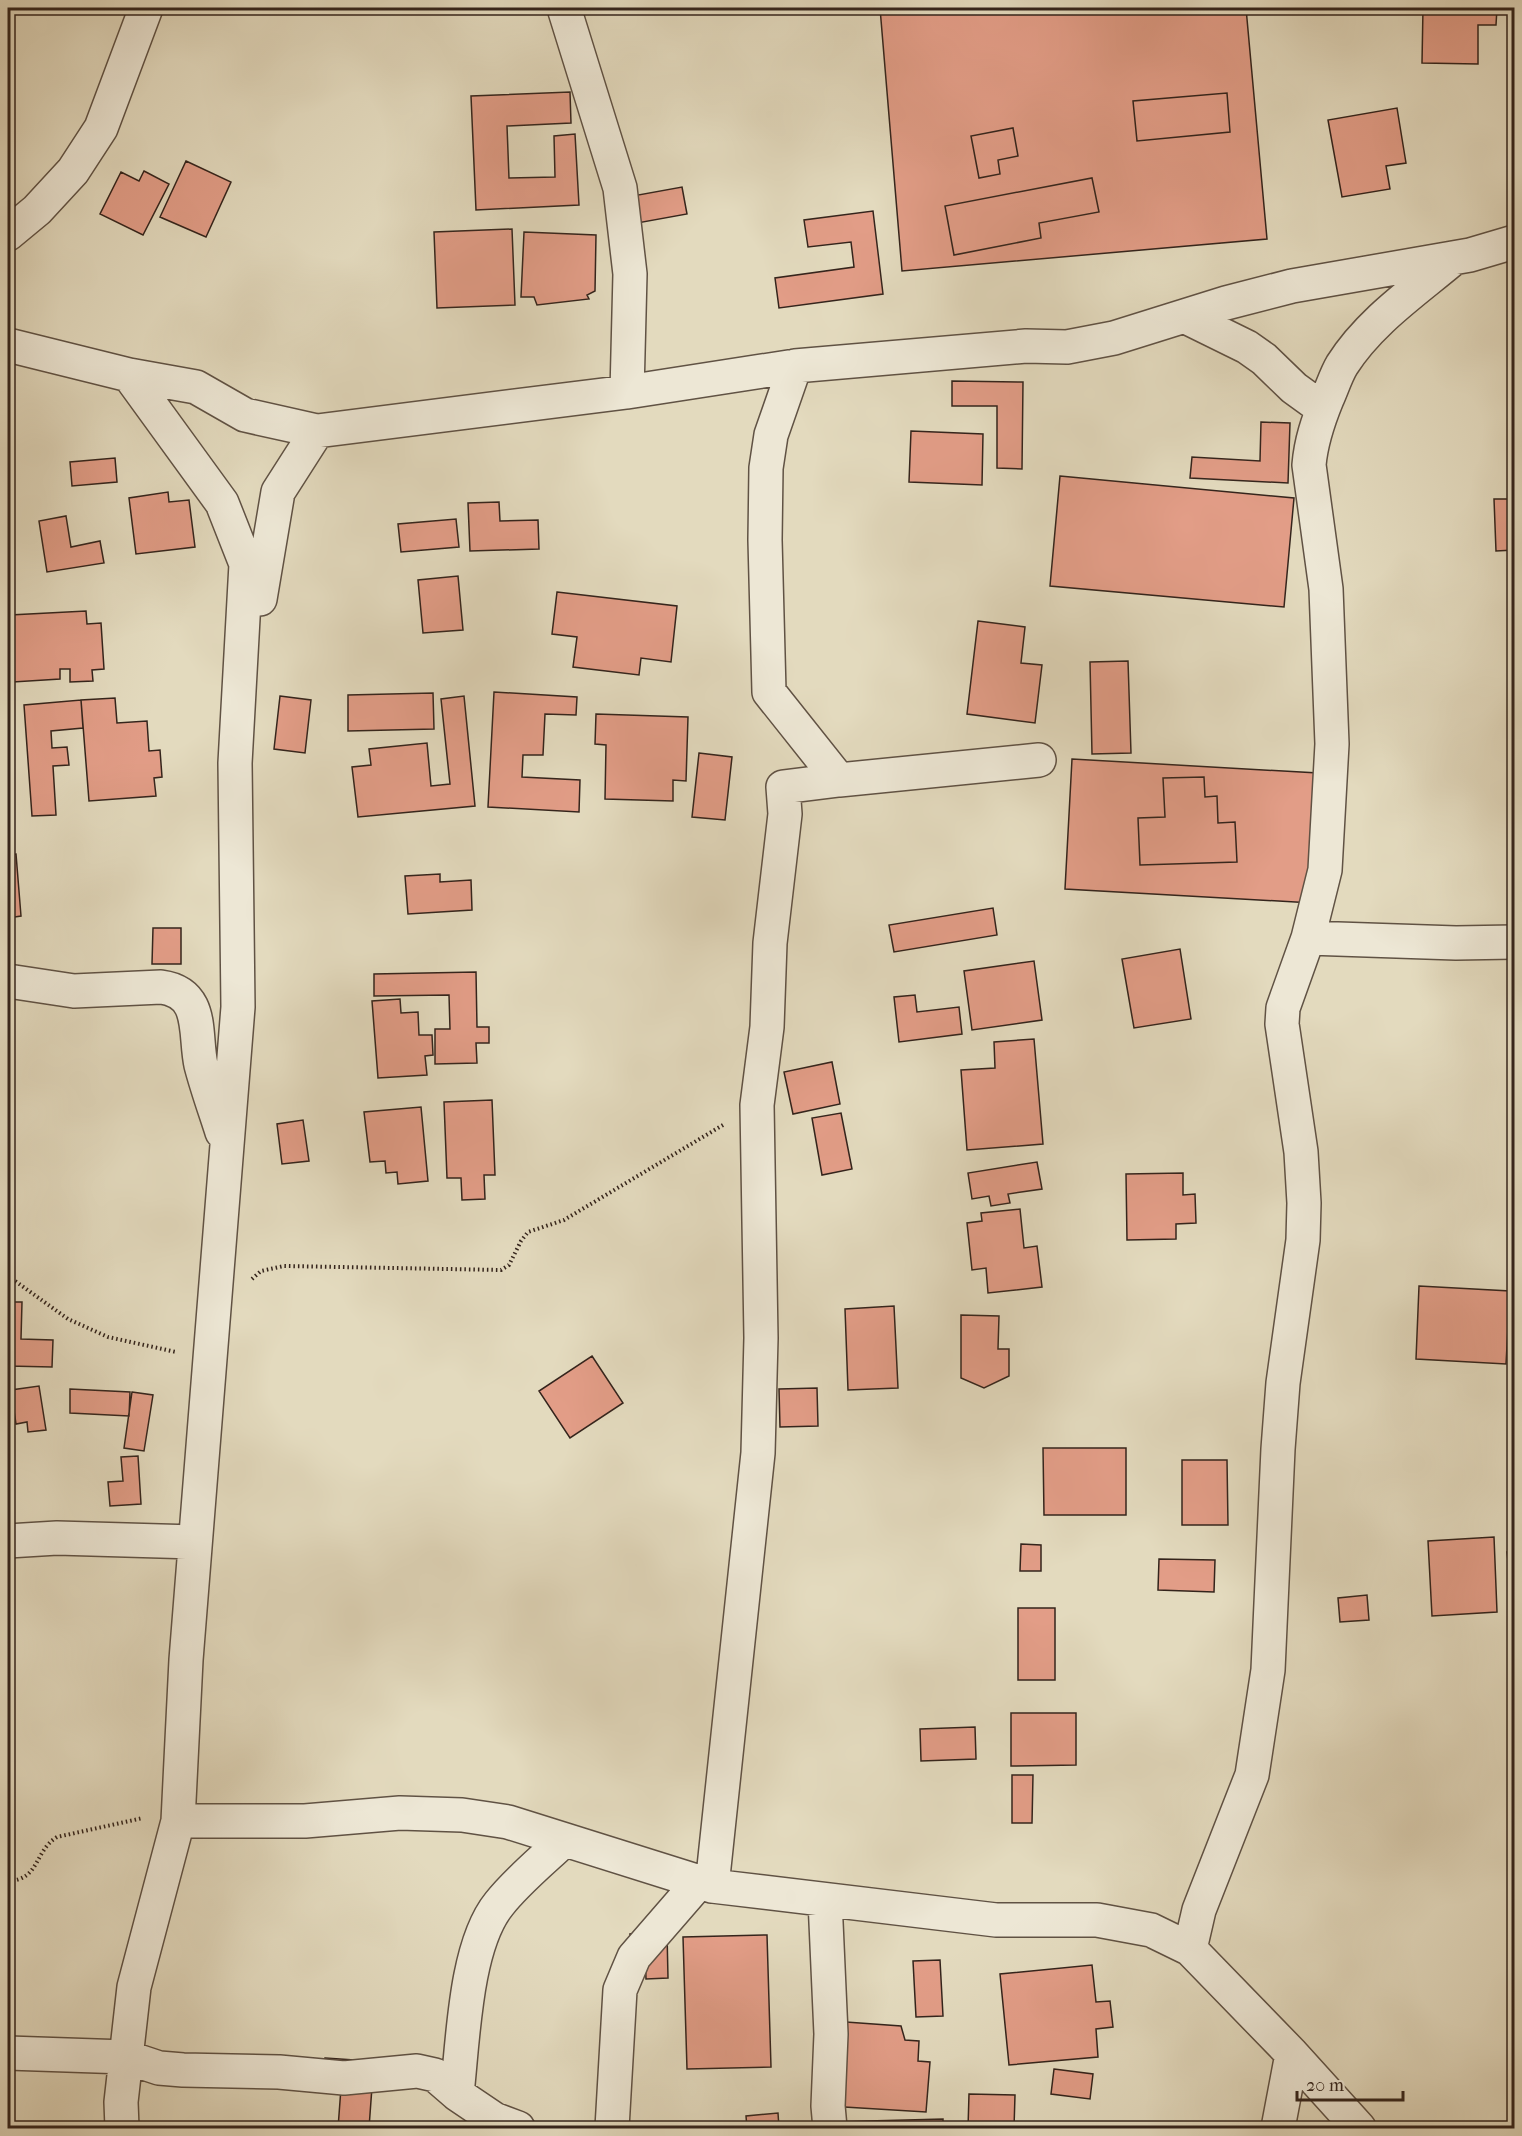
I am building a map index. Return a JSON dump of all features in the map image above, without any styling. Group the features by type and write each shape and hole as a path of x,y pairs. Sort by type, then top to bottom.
{"street":[{"path":"8,234 37,210 73,171 101,128 146,8"},
{"path":"564,8 620,188 630,274 627,392"},
{"path":"8,345 129,375 196,387 245,416 316,431 627,392 795,366 1026,346 1067,347 1114,338 1292,286 1454,258 1515,242"},
{"path":"1190,1949 1199,1910 1252,1775 1268,1670 1281,1405 1303,1240 1304,1203 1301,1152 1282,1024 1283,1008 1308,938 1325,870 1332,744 1326,589 1309,465 1311,445 1341,367 1360,340 1454,258"},
{"path":"1184,316 1247,347 1264,359 1294,388 1323,409"},
{"path":"795,366 771,435 766,468 765,540 769,692 839,780"},
{"path":"122,2128 121,2102 134,1987 178,1816 195,1542 238,1006 235,763 246,564 222,503 129,375"},
{"path":"236,816 258,605 278,492 316,431"},
{"path":"612,2128 620,1990 634,1957 706,1884 758,1453 761,1338 757,1105 767,1027 770,943 784,814 783,787 1039,759"},
{"path":"1308,938 1456,943 1515,942"},
{"path":"8,981 74,991 161,987 172,989 187,999 195,1016 201,1064 227,1149"},
{"path":"8,1541 57,1538 195,1542"},
{"path":"178,1816 305,1821 400,1813 462,1815 508,1822 706,1884 996,1920 1097,1920 1151,1930 1190,1949 1292,2054 1359,2128"},
{"path":"457,2094 471,1967 484,1928 498,1905 564,1840"},
{"path":"825,1900 831,2034 828,2106 830,2128"},
{"path":"8,2053 126,2057 159,2068 279,2072 344,2078 417,2071 435,2075 457,2094 494,2119 518,2128"},
{"path":"1278,2128 1292,2054"}],"path":[{"path":"248,1283 261,1271 284,1266 501,1270 509,1264 528,1232 564,1220 757,1105"},
{"path":"8,1276 68,1319 108,1337 209,1359"},
{"path":"8,1881 27,1876 47,1845 57,1837 178,1816"}],"building":[{"path":"880,8 1246,8 1267,239 902,271"},
{"path":"1423,8 1497,8 1496,25 1478,25 1478,64 1422,63"},
{"path":"570,92 571,123 507,126 509,178 555,177 554,136 575,134 579,205 476,210 471,96"},
{"path":"1227,93 1230,132 1137,141 1133,101"},
{"path":"1397,108 1406,163 1386,166 1390,189 1342,197 1328,120"},
{"path":"1013,128 1018,156 998,160 1000,174 979,178 971,136"},
{"path":"186,161 231,182 206,237 160,217"},
{"path":"144,171 169,184 143,235 100,214 121,172 139,181"},
{"path":"1092,178 1099,212 1039,223 1041,238 954,255 945,206"},
{"path":"682,187 687,214 632,224 627,197"},
{"path":"873,211 883,294 779,308 775,278 854,267 851,242 808,247 804,220"},
{"path":"512,229 515,305 437,308 434,232"},
{"path":"524,232 596,235 595,291 587,295 589,299 537,305 534,297 521,297"},
{"path":"952,381 1023,382 1022,469 997,468 997,406 952,406"},
{"path":"1261,422 1290,423 1288,483 1190,478 1192,457 1260,461"},
{"path":"911,431 983,434 982,485 909,482"},
{"path":"115,458 117,482 72,486 70,462"},
{"path":"1060,476 1294,498 1284,607 1050,586"},
{"path":"168,492 169,502 189,500 195,547 136,554 129,498"},
{"path":"1494,499 1514,499 1514,550 1496,551"},
{"path":"499,502 500,521 538,520 539,549 470,551 468,503"},
{"path":"66,516 71,547 100,541 104,563 47,572 39,521"},
{"path":"456,519 459,547 401,552 398,524"},
{"path":"458,576 463,630 423,633 418,580"},
{"path":"557,592 677,606 671,662 641,658 639,675 573,667 577,637 552,634"},
{"path":"86,611 87,624 101,623 104,669 92,670 93,681 70,682 70,669 60,669 60,679 13,682 10,615"},
{"path":"978,621 1025,627 1021,663 1042,665 1035,723 967,714"},
{"path":"1128,661 1131,753 1092,754 1090,662"},
{"path":"494,692 577,697 576,715 545,714 543,755 523,755 522,777 580,780 579,812 488,807"},
{"path":"433,693 434,729 348,731 348,695"},
{"path":"280,696 311,700 305,753 274,749"},
{"path":"464,696 475,806 358,817 352,767 371,765 369,749 427,743 431,786 450,784 441,699"},
{"path":"115,698 117,723 147,721 149,751 160,750 162,777 154,778 156,796 89,801 81,700"},
{"path":"81,700 83,728 51,731 52,748 67,747 69,765 53,766 56,815 32,816 24,705"},
{"path":"596,714 688,717 686,781 673,780 673,801 605,799 606,745 595,744"},
{"path":"699,753 732,757 725,820 692,817"},
{"path":"1072,759 1318,773 1312,903 1065,889"},
{"path":"1204,777 1205,797 1217,796 1218,823 1235,822 1237,862 1140,865 1138,818 1165,817 1163,778"},
{"path":"16,854 21,916 8,918 8,855"},
{"path":"440,874 440,882 471,880 472,910 408,914 405,876"},
{"path":"993,908 997,935 894,952 889,925"},
{"path":"153,928 181,928 181,964 152,964"},
{"path":"1180,949 1191,1019 1134,1028 1122,959"},
{"path":"1034,961 1042,1020 972,1030 964,971"},
{"path":"476,972 477,1027 489,1027 489,1043 476,1043 477,1063 435,1064 435,1029 450,1029 449,995 374,996 374,974"},
{"path":"915,995 917,1012 959,1007 962,1034 899,1042 894,997"},
{"path":"400,999 401,1013 418,1012 419,1035 432,1035 433,1055 425,1056 427,1075 378,1078 372,1001"},
{"path":"1034,1039 1043,1144 967,1150 961,1070 995,1068 994,1042"},
{"path":"832,1062 840,1104 793,1114 784,1072"},
{"path":"492,1100 495,1175 484,1175 485,1199 462,1200 461,1178 447,1178 444,1102"},
{"path":"421,1107 428,1181 398,1184 397,1172 386,1173 385,1161 370,1162 364,1112"},
{"path":"841,1113 852,1169 822,1175 812,1118"},
{"path":"303,1120 309,1161 282,1164 277,1124"},
{"path":"1037,1162 1042,1189 1008,1194 1010,1203 991,1206 989,1196 972,1199 968,1173"},
{"path":"1183,1173 1183,1195 1195,1194 1196,1223 1176,1224 1176,1239 1127,1240 1126,1174"},
{"path":"1020,1209 1024,1248 1037,1246 1042,1287 988,1293 986,1268 972,1270 967,1223 982,1221 981,1213"},
{"path":"1419,1286 1510,1291 1506,1364 1416,1359"},
{"path":"8,1302 22,1302 21,1339 53,1340 52,1367 8,1366"},
{"path":"894,1306 898,1388 848,1390 845,1309"},
{"path":"961,1315 999,1316 998,1349 1009,1349 1009,1376 984,1388 961,1378"},
{"path":"592,1356 623,1403 570,1438 539,1391"},
{"path":"39,1386 46,1430 28,1432 27,1422 16,1424 11,1390"},
{"path":"817,1388 818,1426 780,1427 779,1389"},
{"path":"70,1389 130,1392 129,1416 70,1413"},
{"path":"132,1392 153,1395 144,1451 124,1448"},
{"path":"1043,1448 1126,1448 1126,1515 1044,1515"},
{"path":"138,1456 141,1504 110,1506 108,1482 123,1481 121,1457"},
{"path":"1182,1460 1227,1460 1228,1525 1182,1525"},
{"path":"1494,1537 1497,1612 1432,1616 1428,1541"},
{"path":"1021,1544 1041,1545 1041,1571 1020,1571"},
{"path":"1514,1551 1514,1617 1507,1552"},
{"path":"1159,1559 1215,1560 1214,1592 1158,1590"},
{"path":"1367,1595 1369,1620 1340,1622 1338,1598"},
{"path":"1018,1608 1055,1608 1055,1680 1018,1680"},
{"path":"1011,1713 1076,1713 1076,1765 1011,1766"},
{"path":"975,1727 976,1759 921,1761 920,1729"},
{"path":"1012,1775 1033,1775 1032,1823 1012,1823"},
{"path":"667,1932 668,1978 646,1979 645,1954 631,1955 630,1934"},
{"path":"767,1935 771,2067 687,2069 683,1937"},
{"path":"940,1960 943,2016 916,2017 913,1961"},
{"path":"1092,1965 1096,2002 1110,2001 1113,2027 1096,2029 1098,2057 1009,2065 1000,1974"},
{"path":"832,2021 901,2026 905,2040 919,2041 918,2061 930,2062 926,2112 828,2106"},
{"path":"325,2058 383,2062 372,2087 369,2128 338,2128 341,2088 323,2087"},
{"path":"1054,2069 1093,2074 1090,2099 1051,2094"},
{"path":"969,2094 1015,2095 1014,2128 968,2128"},
{"path":"778,2113 779,2128 747,2128 746,2116"},
{"path":"943,2119 943,2128 830,2128 830,2122"},
{"path":"737,2125 737,2128 683,2127"}]}
